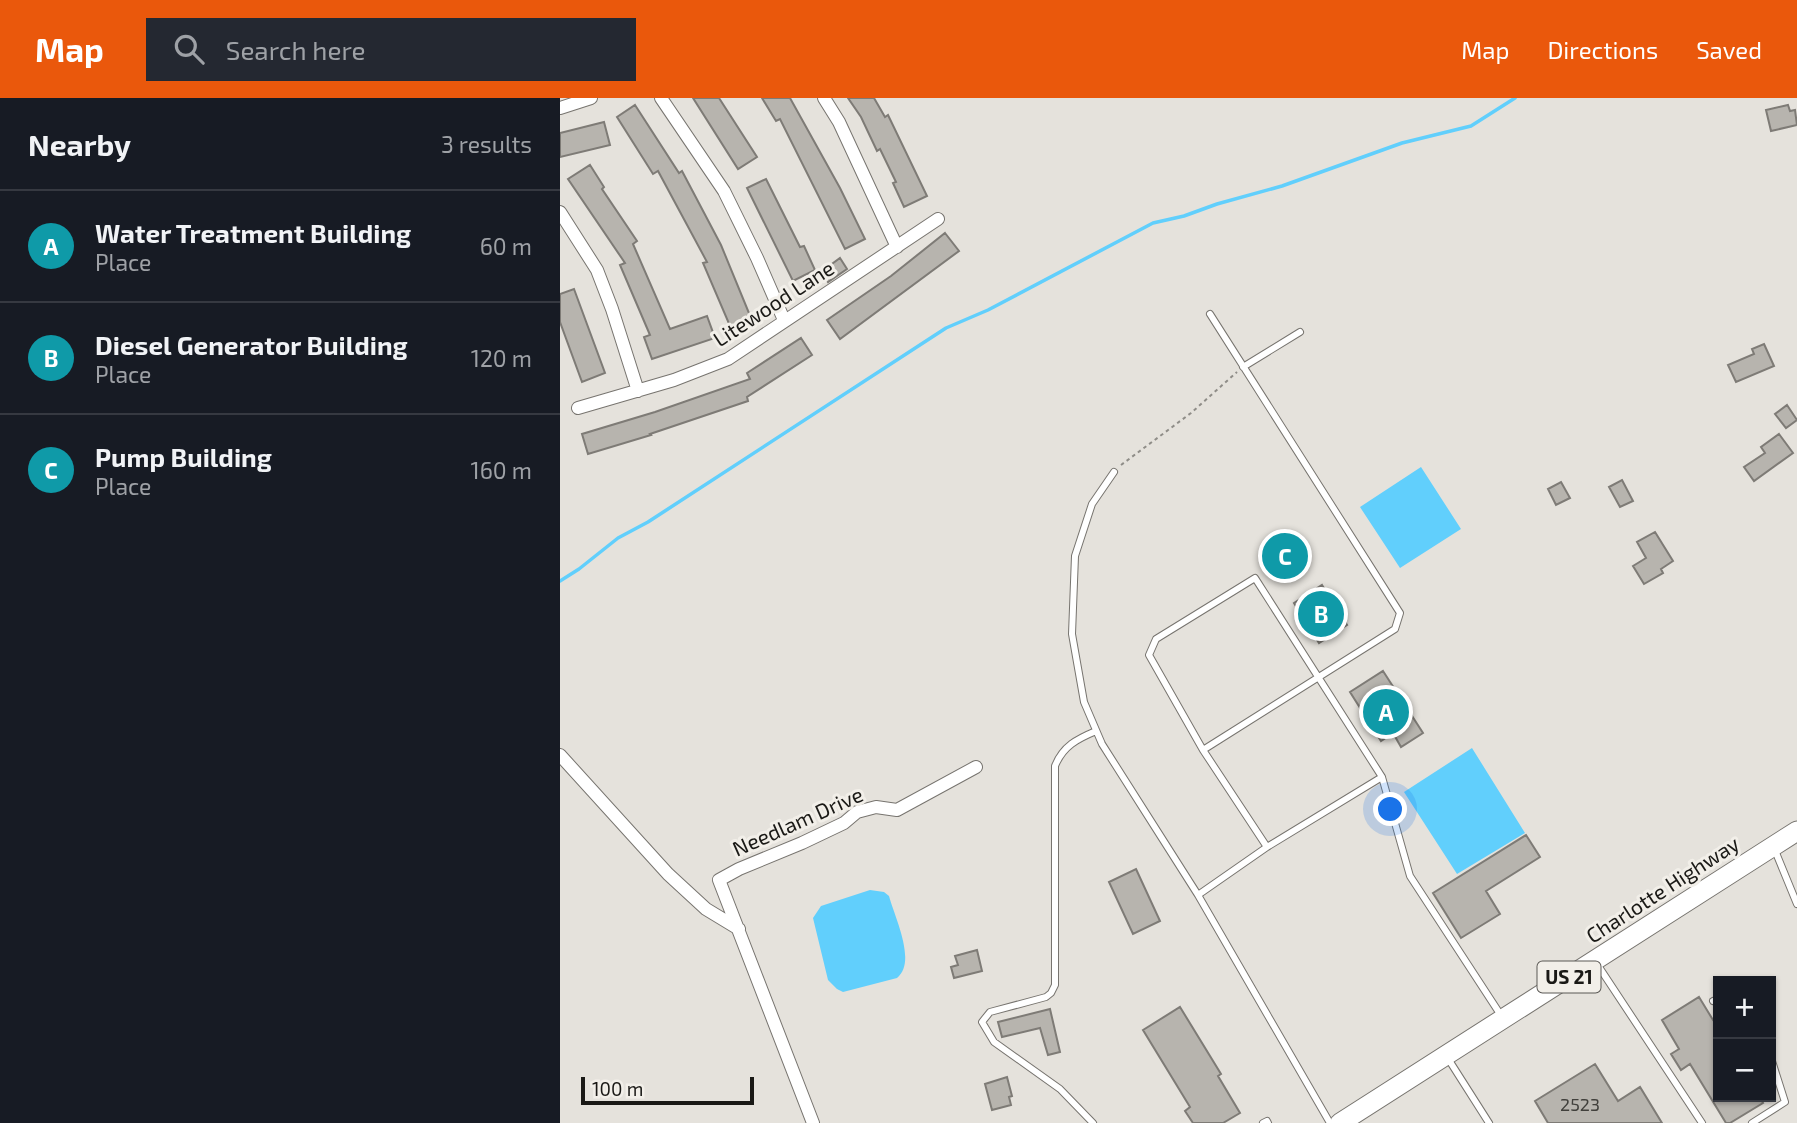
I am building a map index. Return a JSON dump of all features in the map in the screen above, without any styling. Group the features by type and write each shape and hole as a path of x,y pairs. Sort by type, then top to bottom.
{"main road":[{"name":"Charlotte Highway","path":"1340,1123 1797,831"}],"street":[{"path":"560,108 590,98"},
{"path":"661,98 724,191 784,320"},
{"path":"824,98 839,122 897,247"},
{"path":"560,212 597,270 638,391"},
{"name":"Litewood Lane","path":"578,408 704,370 728,359 938,219"},
{"path":"560,755 668,874 705,909 738,929"},
{"name":"Needlam Drive","path":"813,1123 719,880 844,822 857,812 876,807 897,810 976,767"}],"lane":[{"path":"1203,750 1395,629 1400,613 1210,314"},
{"path":"1243,367 1300,332"},
{"path":"1114,472 1092,504 1075,556 1072,634 1084,702 1102,744 1198,895 1330,1123"},
{"path":"1267,847 1203,750 1149,654 1156,639 1255,578 1382,777 1410,876 1503,1019"},
{"path":"1093,1123 1060,1089 994,1042 982,1022 990,1012 1046,997 1055,985 1055,766 1068,746 1096,731"},
{"path":"1198,895 1267,847 1382,777"},
{"path":"1773,847 1797,904"},
{"path":"1595,961 1702,1123"},
{"path":"1446,1055 1489,1123"},
{"path":"1752,1123 1785,1102 1776,1074"}],"path":[{"path":"1114,472 1126,460 1191,413 1243,367"}],"water":[{"path":"1421,467 1461,529 1400,568 1360,507"},
{"path":"1472,748 1525,833 1457,874 1404,792"},
{"path":"870,890 884,892 889,896 903,939 903,971 897,978 843,992 828,980 813,918 821,906"}],"building":[{"path":"693,98 719,98 757,157 738,169"},
{"path":"762,98 790,98 865,239 845,249 780,119 776,121"},
{"path":"848,98 874,98 885,117 888,115 927,196 904,207 893,183 896,182 880,149 877,151 861,117"},
{"path":"635,105 679,173 682,171 721,245 751,318 730,326 703,263 707,262 658,171 653,174 617,117"},
{"path":"1788,105 1790,111 1795,110 1797,125 1771,131 1766,110"},
{"path":"604,122 610,145 560,157 560,133"},
{"path":"590,165 604,187 602,189 637,241 633,244 670,329 707,316 715,338 652,359 644,337 650,335 620,265 625,263 568,179"},
{"path":"766,179 800,247 804,246 815,270 793,281 747,188"},
{"path":"945,233 959,251 840,339 827,320 891,276"},
{"path":"840,258 847,269 828,282 821,272"},
{"path":"574,289 605,373 582,382 560,322 560,294"},
{"path":"801,338 812,355 747,397 748,401 588,454 582,434 750,379 747,373"},
{"path":"1764,344 1774,366 1736,382 1728,365 1754,354 1752,349"},
{"path":"1787,405 1797,420 1786,428 1775,414"},
{"path":"1779,434 1793,453 1754,481 1744,467 1765,453 1761,447"},
{"path":"1622,480 1633,501 1620,507 1609,487"},
{"path":"1561,482 1570,498 1556,505 1548,489"},
{"path":"1655,532 1673,561 1661,569 1663,573 1644,584 1633,566 1646,558 1637,542"},
{"path":"1293,537 1306,556 1276,575 1264,557"},
{"path":"1322,585 1347,625 1319,643 1294,603"},
{"path":"1383,671 1423,733 1401,747 1393,733 1381,741 1350,692"},
{"path":"1526,835 1540,857 1486,891 1500,914 1461,938 1433,893"},
{"path":"1136,869 1160,921 1133,934 1109,882"},
{"path":"977,950 982,971 954,978 951,967 958,965 955,956"},
{"path":"1699,997 1713,1020 1713,1102 1690,1064 1681,1070 1671,1054 1679,1049 1662,1020"},
{"path":"1180,1007 1221,1074 1218,1076 1240,1113 1223,1123 1193,1123 1185,1111 1190,1107 1143,1030"},
{"path":"1050,1009 1060,1052 1048,1055 1040,1028 1002,1037 998,1022"},
{"path":"1595,1064 1618,1101 1640,1087 1662,1123 1548,1123 1535,1101"},
{"path":"1007,1077 1012,1096 1009,1097 1011,1105 992,1110 985,1084"},
{"path":"1713,1102 1763,1103 1730,1123 1726,1123"}],"waterway":[{"path":"560,581 618,538 648,522 946,328 988,310 1153,223 1282,186 1402,143 1471,126 1515,98"}],"place":[{"name":"Pump Building","path":"1285,556"},
{"name":"Diesel Generator Building","path":"1321,614"},
{"name":"Water Treatment Building","path":"1386,712"}]}
